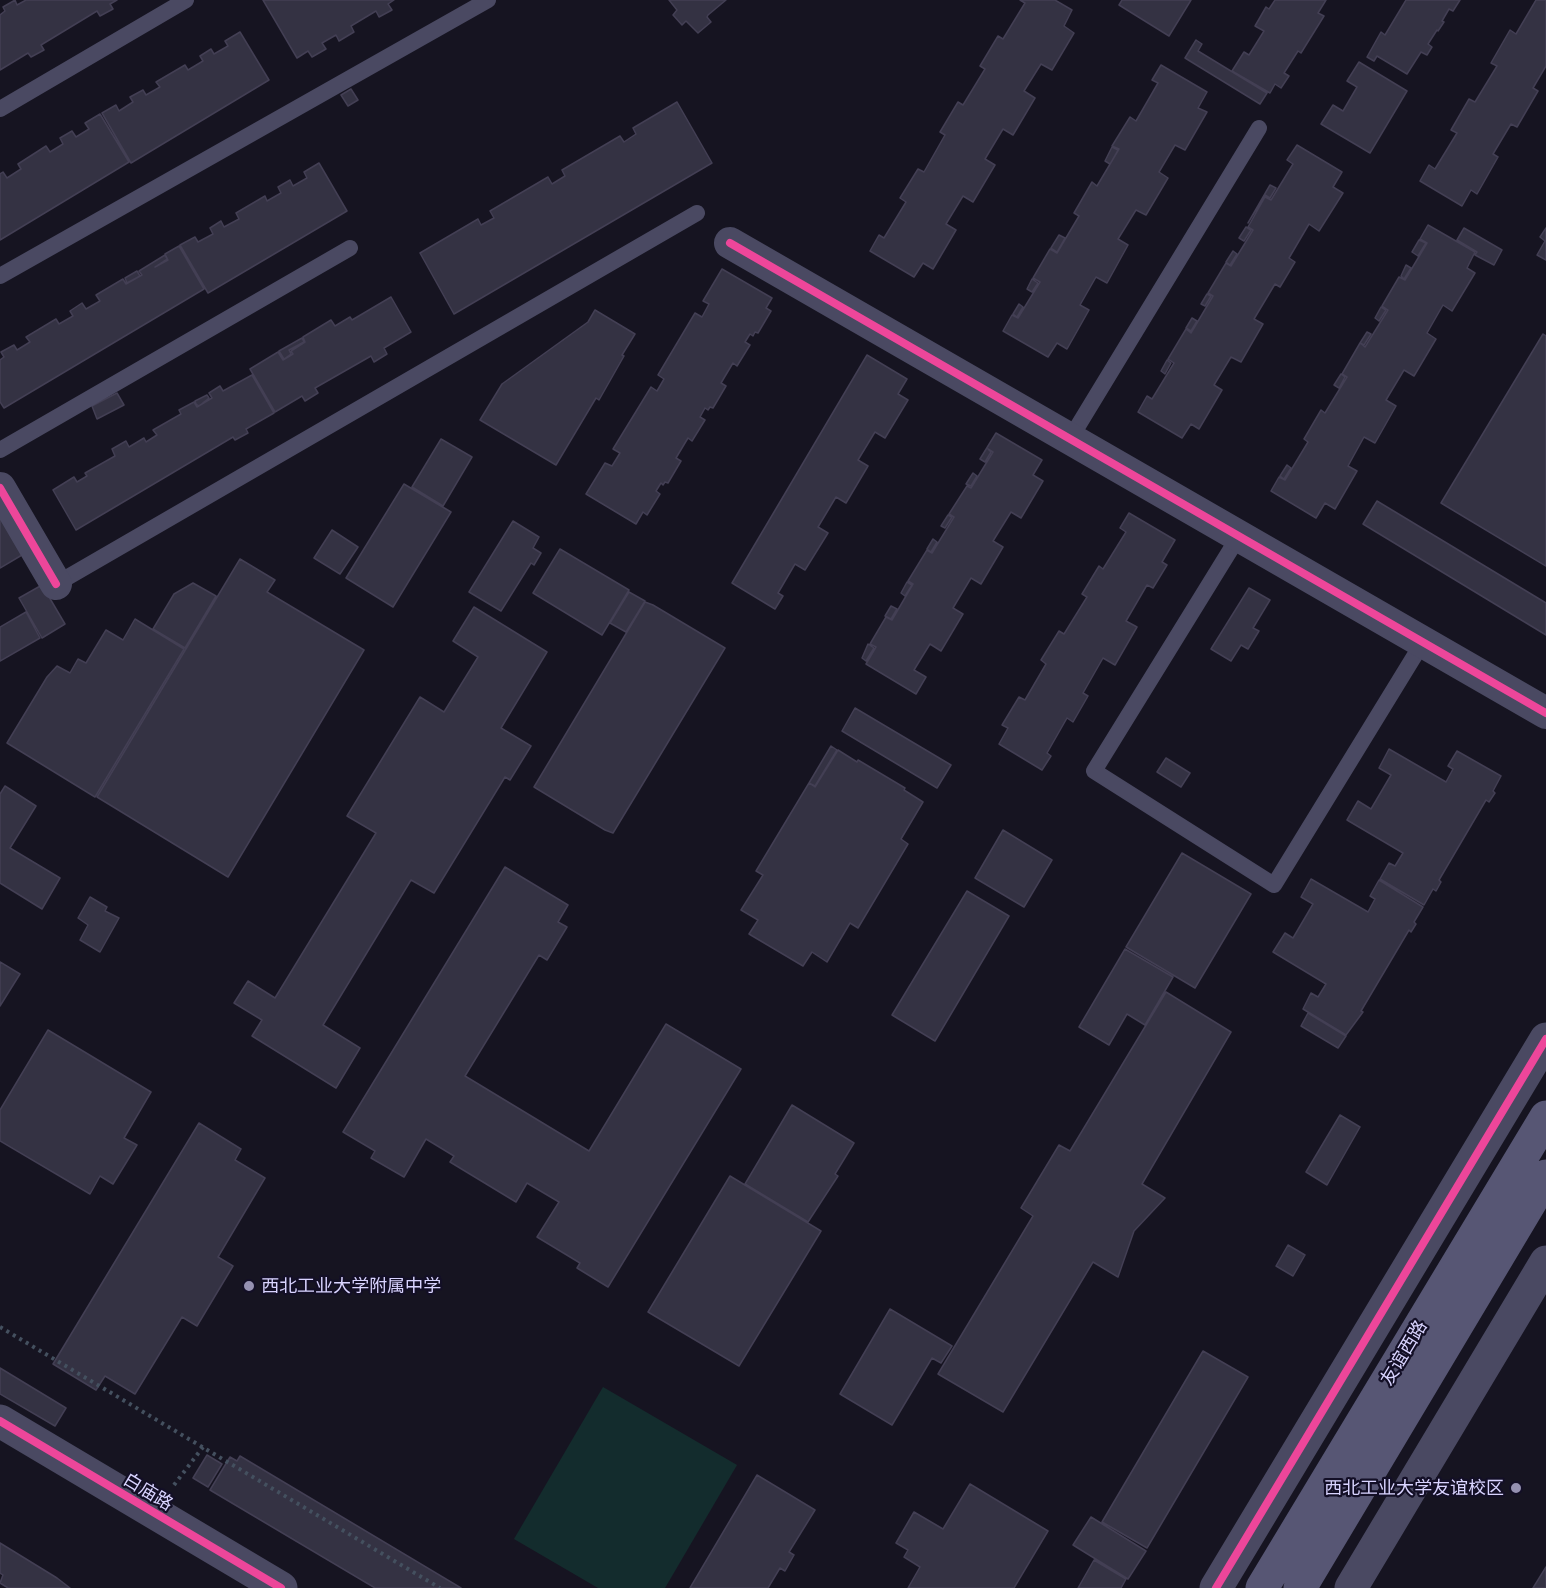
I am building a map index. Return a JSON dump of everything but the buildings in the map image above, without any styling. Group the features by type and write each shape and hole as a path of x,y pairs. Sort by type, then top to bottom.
{"main road":[{"name":"友谊西路","path":"1262,1588 1546,1117"},
{"name":"友谊西路","path":"1299,1588 1546,1176"}],"street":[{"path":"730,243 1546,714"},
{"path":"0,488 57,584"},
{"path":"1216,1588 1546,1039"},
{"path":"1351,1588 1546,1262"},
{"name":"白庙路","path":"0,1421 280,1588"}],"lane":[{"path":"0,108 186,0"},
{"path":"0,276 488,0"},
{"path":"1071,439 1259,128"},
{"path":"57,584 697,213"},
{"path":"0,450 350,248"},
{"path":"1239,536 1094,771 1274,885 1423,642"}],"path":[{"path":"0,1328 440,1588"},
{"path":"159,1516 176,1482 202,1447"}],"green space":[{"path":"603,1387 737,1465 665,1588 598,1588 514,1539"}],"cycle path":[{"path":"730,243 1546,713"},
{"path":"0,488 56,584"},
{"path":"1216,1588 1546,1039"},
{"path":"0,1421 281,1588"}],"place":[{"name":"西北工业大学附属中学","path":"249,1286"},
{"name":"西北工业大学友谊校区","path":"1516,1488"}]}
